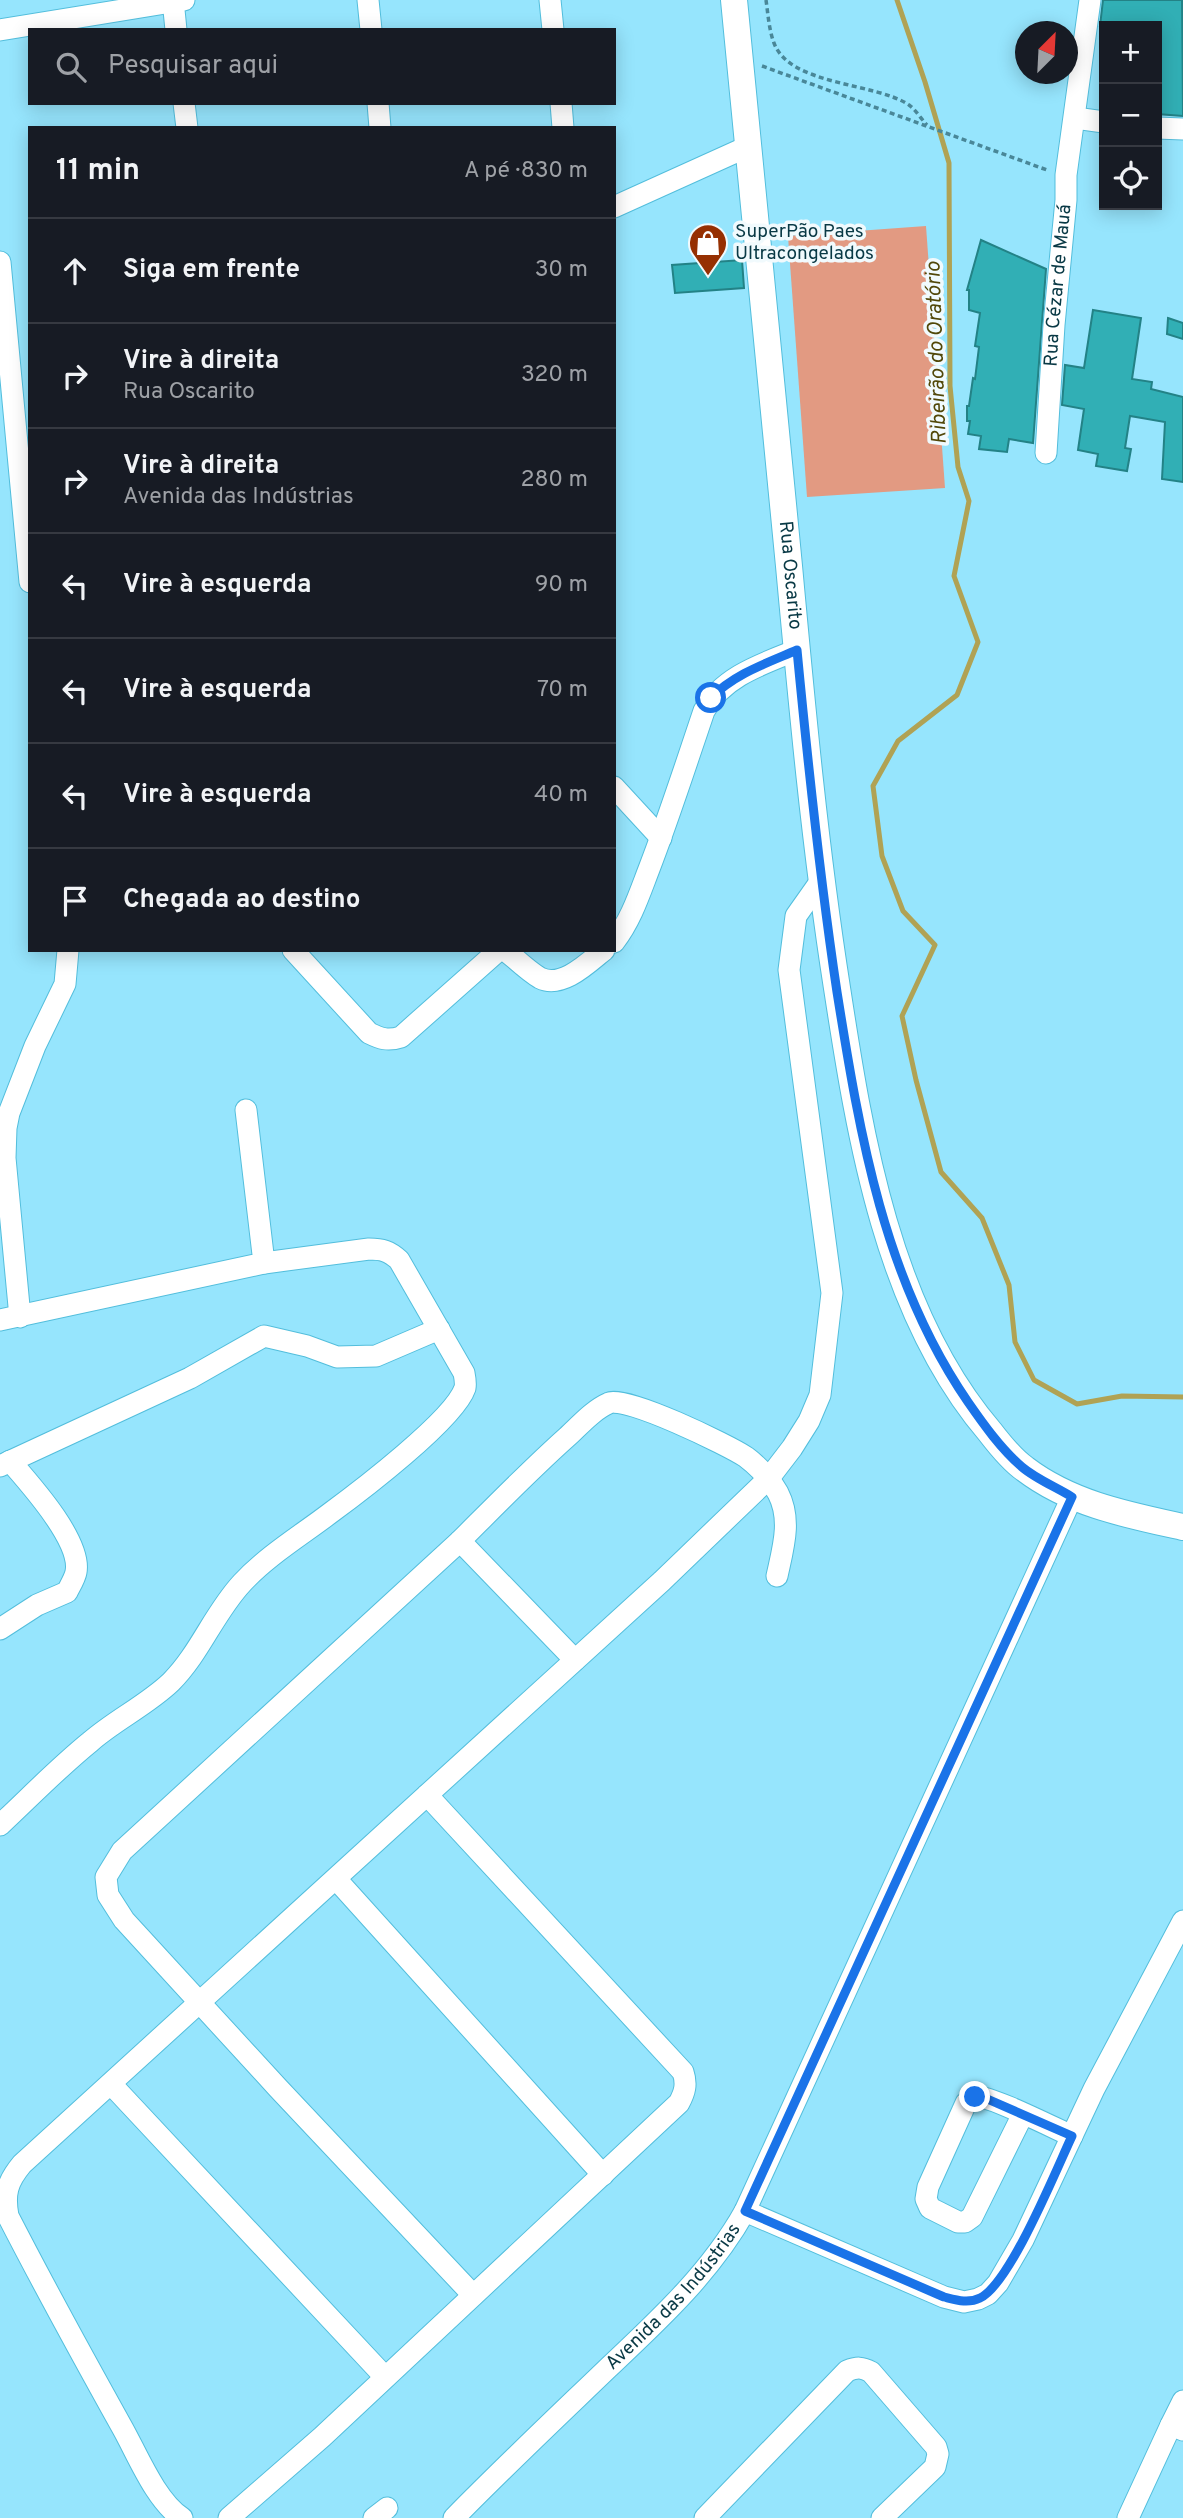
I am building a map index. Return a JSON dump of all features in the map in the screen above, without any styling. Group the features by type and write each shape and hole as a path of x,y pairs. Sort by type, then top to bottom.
{"main road":[{"name":"Rua Oscarito","path":"734,0 820,882 857,1107 879,1207 909,1295 937,1356 988,1430 1023,1468 1072,1497 1115,1512 1183,1527"}],"street":[{"path":"368,0 371,28"},
{"path":"550,0 553,28"},
{"name":"Rua Cézar de Mauá","path":"1046,453 1066,175 1090,0"},
{"path":"0,30 177,1 176,28"},
{"path":"184,105 187,126"},
{"path":"378,105 380,126"},
{"path":"561,105 564,126"},
{"path":"1075,118 1099,121"},
{"path":"1162,128 1183,129"},
{"path":"616,206 749,146"},
{"path":"0,262 25,467 28,536"},
{"path":"616,939 625,927 661,838 704,711 711,698 722,687 797,650"},
{"path":"616,789 661,838"},
{"path":"182,2518 175,2513 155,2486 68,2330 8,2216 6,2187 22,2164 201,2004 662,1581 768,1478 798,1439 820,1395 832,1293 789,970 796,916 820,882"},
{"path":"0,1825 90,1741 170,1683 185,1667 215,1617 242,1583 262,1564 354,1496 451,1410 464,1391 465,1379 399,1260 386,1250 369,1249 264,1263 10,1319 6,1128 9,1113 35,1046 65,984 68,952"},
{"path":"295,952 369,1033 391,1040 401,1037 497,952"},
{"path":"508,952 542,979 556,980 573,974 601,952"},
{"path":"246,1110 264,1263"},
{"path":"0,1629 37,1605 67,1591 76,1571 73,1552 52,1510 5,1463 190,1378 264,1336 307,1346 337,1357 376,1356 439,1329"},
{"path":"473,2295 124,1920 105,1886 110,1867 122,1851 460,1541 541,1460 598,1409 612,1401 646,1409 743,1455 768,1478 778,1492 786,1518 785,1541 777,1576"},
{"name":"Avenida das Indústrias","path":"454,2518 638,2340 702,2273 730,2237 745,2211 1072,1497"},
{"path":"460,1541 575,1660"},
{"path":"229,2518 603,2175 679,2103 685,2088 683,2072 428,1795"},
{"path":"336,1879 603,2175"},
{"path":"745,2211 944,2297 964,2302 978,2300 988,2294 998,2283 1023,2240 1094,2089 1183,1921"},
{"path":"111,2084 385,2377"},
{"path":"1023,2114 972,2217 965,2222 958,2222 930,2208 926,2199 928,2187 966,2103 975,2097 985,2098 1023,2114 1072,2136"},
{"path":"705,2518 847,2371 855,2367 871,2372 936,2447 938,2454 935,2467 882,2518"},
{"path":"1128,2518 1177,2428 1183,2401"},
{"path":"471,2518 480,2491"}],"path":[{"path":"766,0 774,44 787,61 809,72 900,101 910,106 928,127"},
{"path":"741,64 766,66 1066,175"}],"shaded area":[{"path":"926,226 945,488 807,497 788,236"}],"building":[{"path":"1103,0 1182,0 1183,116 1162,114 1162,21 1101,21"},
{"path":"981,240 1046,269 1033,443 1009,439 1007,452 979,449 981,436 968,434 970,421 967,421 967,406 973,378 975,379 979,347 975,346 980,313 969,310 967,290"},
{"name":"SuperPão Paes Ultracongelados","path":"742,260 744,288 675,293 672,265"},
{"path":"1093,310 1141,318 1132,379 1152,382 1151,389 1183,397 1183,482 1162,479 1165,422 1130,416 1125,448 1131,449 1127,471 1096,466 1098,454 1078,450 1084,409 1062,405 1065,365 1084,368"},
{"path":"1168,318 1183,323 1183,339 1167,334"}],"waterway":[{"name":"Ribeirão do Oratório","path":"897,0 949,163 950,386 958,467 969,501 954,576 978,642 957,695 898,741 873,786 882,856 903,911 935,945 902,1016 941,1172 982,1218 1009,1285 1015,1342 1034,1380 1077,1404 1122,1396 1183,1397"}],"place":[{"name":"SuperPão Paes Ultracongelados","path":"708,277"}],"route":[{"path":"711,698 722,687 797,650 820,882 857,1107 879,1207 909,1295 937,1356 988,1430 1023,1468 1072,1497 835,2020 745,2211 944,2297 964,2302 978,2300 998,2283 1023,2240 1072,2136 985,2098 975,2097"}]}
